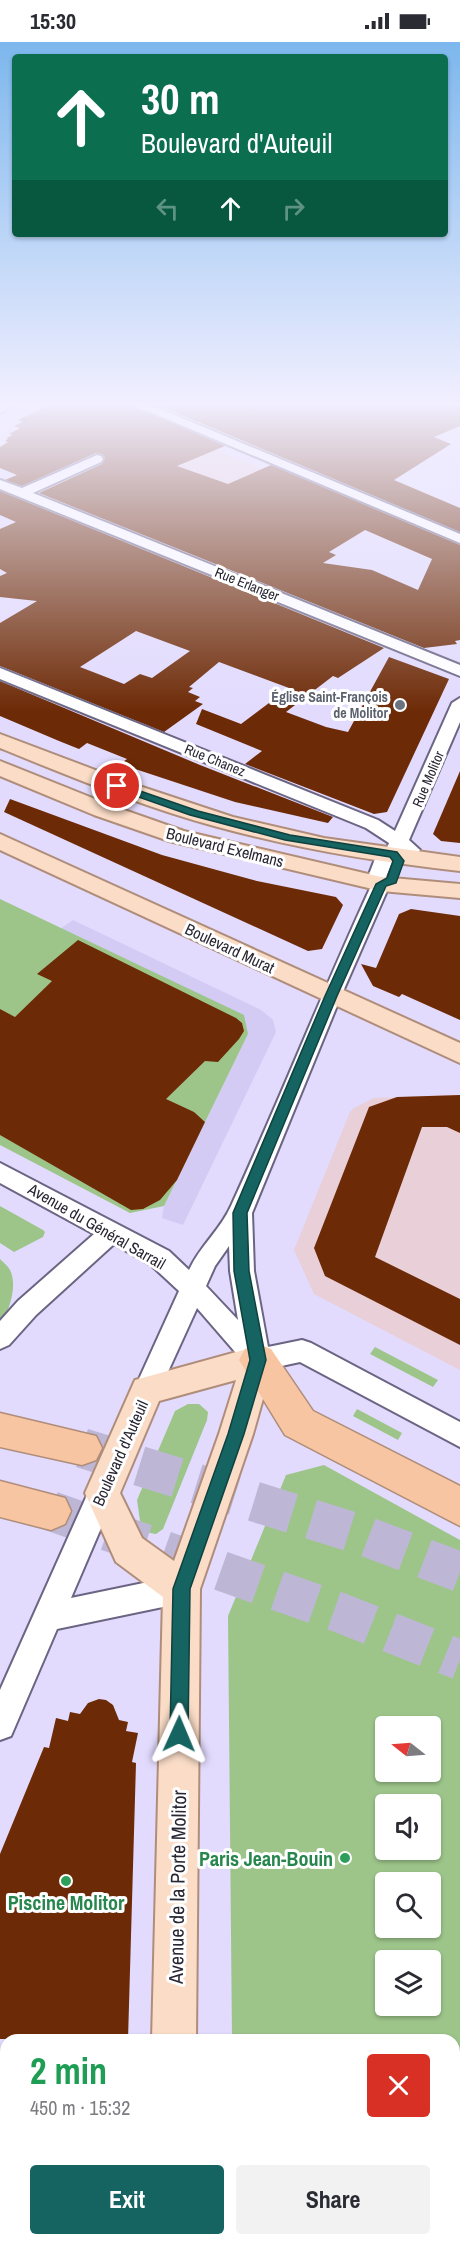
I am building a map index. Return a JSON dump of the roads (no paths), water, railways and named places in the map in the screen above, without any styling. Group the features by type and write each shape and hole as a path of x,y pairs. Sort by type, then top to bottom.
{"highway":[{"path":"258,1360 299,1423 460,1508"},
{"path":"0,1430 82,1448"},
{"path":"0,1499 51,1511 0,1514"}],"main road":[{"name":"Boulevard Exelmans","path":"0,740 117,786 194,813 289,838 396,848 424,859 460,864"},
{"name":"Boulevard Exelmans","path":"0,768 102,810 177,836 381,884 460,891"},
{"name":"Boulevard Murat","path":"0,842 460,1054"},
{"path":"147,1390 258,1360"},
{"path":"102,1493 129,1550 182,1589 236,1434 258,1360"},
{"name":"Boulevard d'Auteuil","path":"102,1493 147,1390"},
{"name":"Avenue de la Porte Molitor","path":"174,2034 182,1589"}],"street":[{"name":"Rue Erlanger","path":"54,506 460,671"},
{"path":"381,506 460,539"},
{"name":"Rue Chanez","path":"0,673 372,824 396,848"},
{"name":"Rue Molitor","path":"240,1213 331,996 381,884 392,881 399,861 396,848 460,703"},
{"name":"Avenue du Général Sarrail","path":"0,1172 160,1258 192,1288 258,1360"},
{"path":"240,1213 242,1271 258,1360 302,1351 460,1435"},
{"name":"Boulevard d'Auteuil","path":"147,1390 205,1261 240,1213"},
{"path":"0,1338 27,1308 112,1232"},
{"name":"Boulevard d'Auteuil","path":"0,1725 102,1493"},
{"path":"48,1617 182,1589"}],"tunnel":[{"path":"82,1448 362,1535 460,1572"},
{"path":"51,1511 338,1612 460,1660"}],"place":[{"name":"Église Saint-François de Molitor","path":"400,705"},
{"name":"Paris Jean-Bouin","path":"345,1858"},
{"name":"Piscine Molitor","path":"66,1881"}]}
